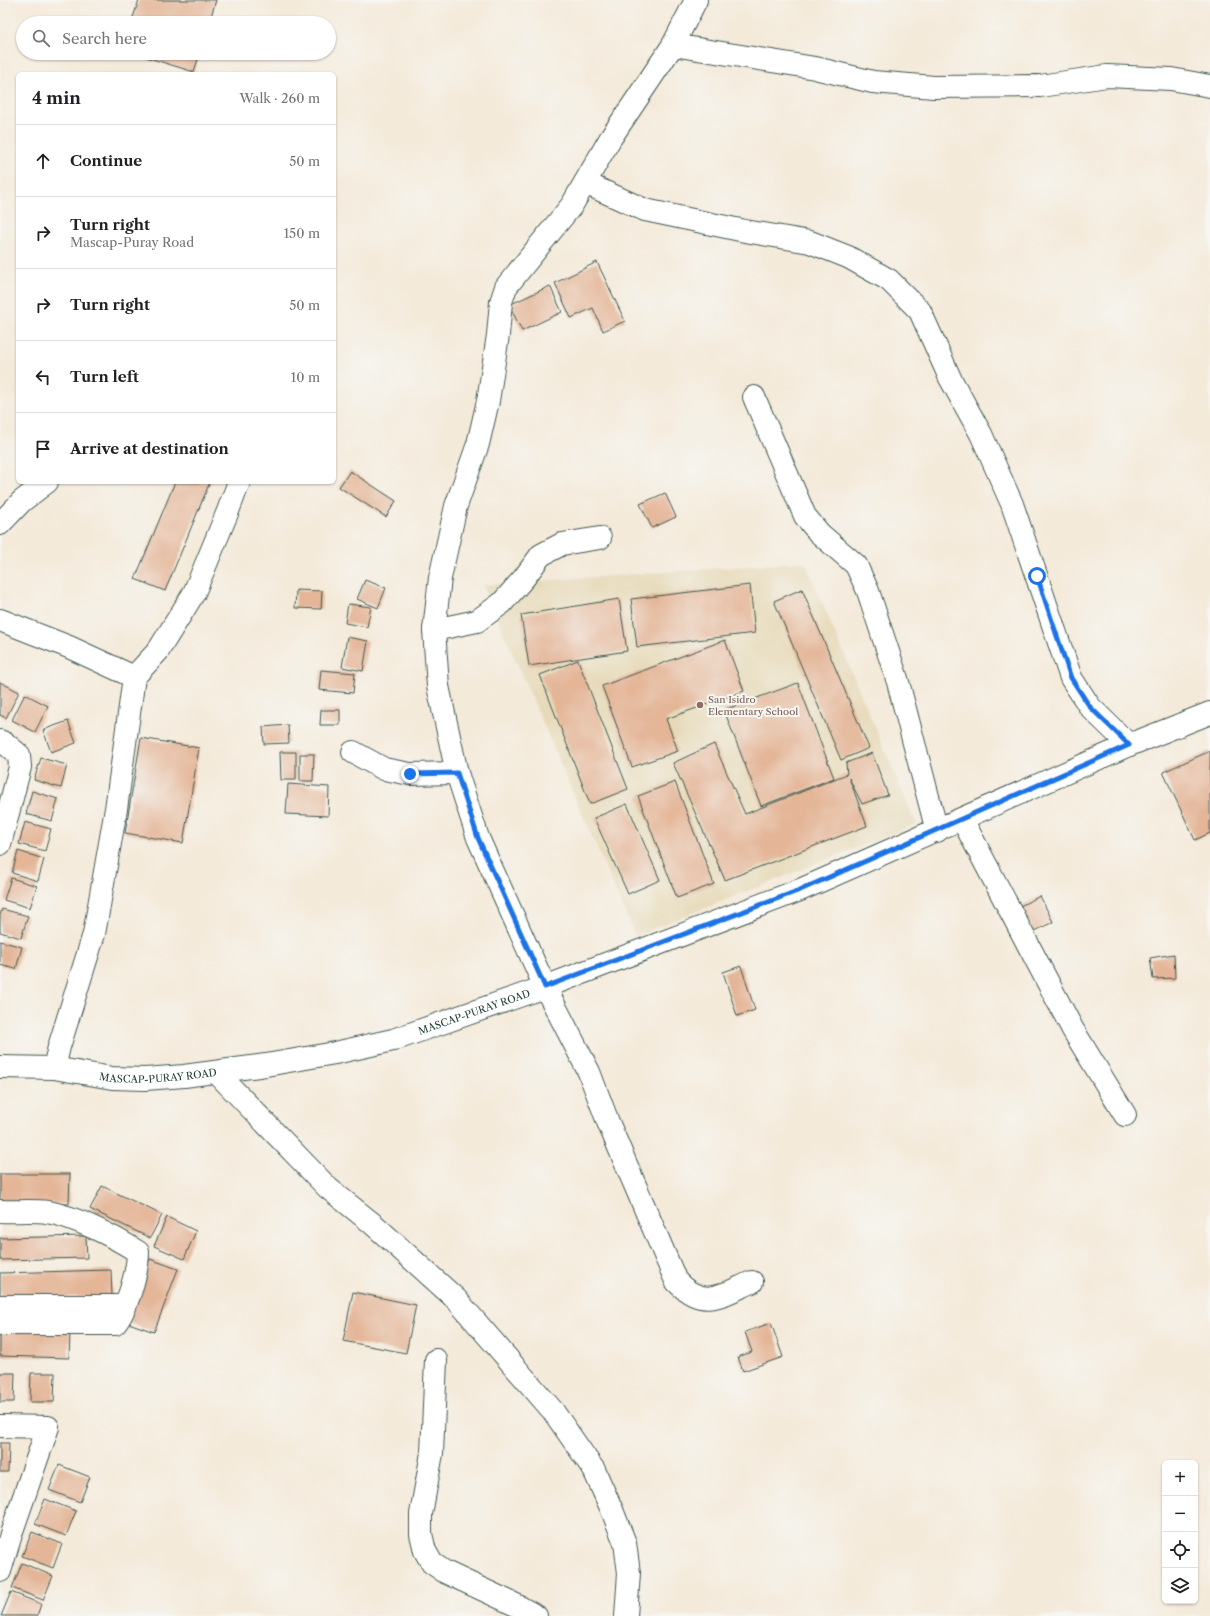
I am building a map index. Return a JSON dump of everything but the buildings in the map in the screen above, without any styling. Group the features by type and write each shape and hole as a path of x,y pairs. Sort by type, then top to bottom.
{"street":[{"path":"694,3 674,45 610,138 572,205 506,286 500,302 498,334 488,401 478,444 456,506 440,578 434,630 438,686 457,773 478,838 545,987 589,1072 608,1122 676,1281 684,1290 699,1298 714,1298 752,1282"},
{"path":"674,45 815,68 873,82 934,87 1040,86 1107,76 1171,79 1210,86"},
{"path":"585,183 645,210 745,231 810,242 848,257 890,280 920,310 950,378 981,434 1012,504 1071,678 1090,707 1129,745"},
{"path":"754,398 805,516 819,533 856,565 868,591 898,682 937,831"},
{"path":"0,524 22,501 44,484"},
{"path":"54,1068 59,1047 94,934 116,809 134,677 158,651 194,594 238,484"},
{"path":"434,630 477,621 502,603 524,578 541,555 562,544 600,538"},
{"path":"0,620 69,647 134,677"},
{"name":"MASCAP-PURAY ROAD","path":"0,1067 54,1068 112,1078 145,1079 217,1073 335,1053 393,1040 545,987 800,890 937,831 1129,745 1210,713"},
{"path":"0,741 19,755 20,767 0,844"},
{"path":"353,752 384,769 410,774 457,773"},
{"path":"962,819 1073,1030 1125,1115"},
{"path":"217,1073 328,1188 373,1224 456,1299 553,1411 594,1470 625,1543 629,1573 626,1616"},
{"path":"0,1212 45,1212 67,1216 127,1245 138,1252 138,1262 125,1306 115,1324 0,1324"},
{"path":"0,1306 125,1306"},
{"path":"436,1360 432,1453 421,1514 421,1534 425,1551 432,1563 445,1572 536,1616"},
{"path":"0,1426 48,1426 6,1531 0,1571"}],"shaded area":[{"name":"San Isidro Elementary School","path":"805,562 916,824 635,936 483,585"}],"place":[{"name":"San Isidro Elementary School","path":"700,705"}],"route":[{"path":"410,774 457,773 478,838 545,987 800,890 937,831 1129,745 1090,707 1071,678 1037,576"}]}
